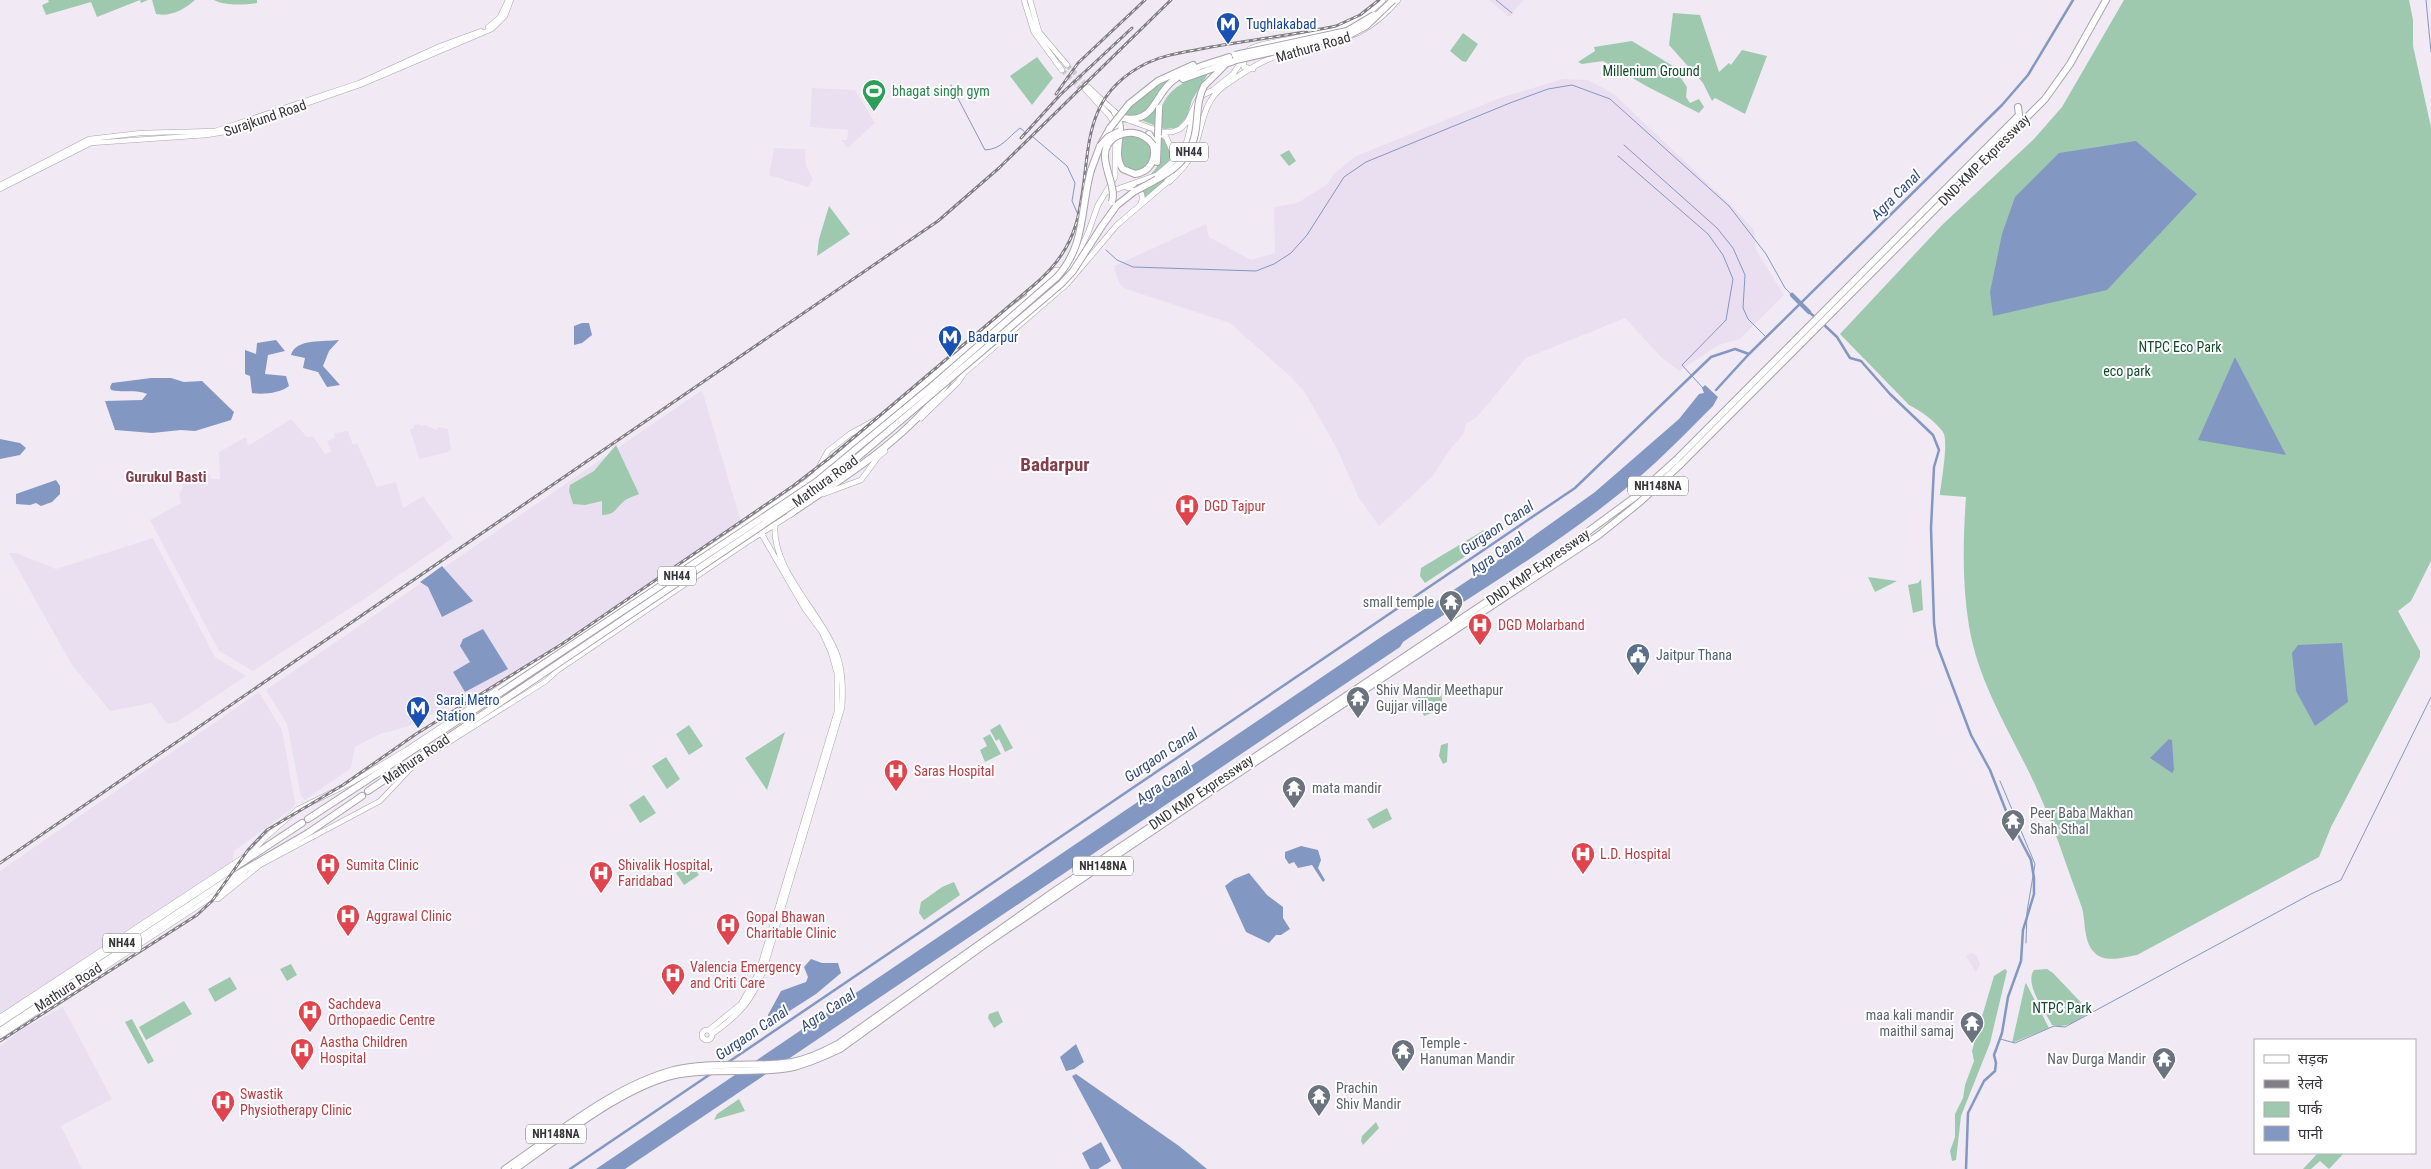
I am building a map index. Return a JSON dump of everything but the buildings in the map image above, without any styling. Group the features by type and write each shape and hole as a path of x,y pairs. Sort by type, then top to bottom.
{"highway":[{"name":"Mathura Road","path":"368,791 820,487 903,420 1067,278 1121,201 1169,174 1183,161 1193,142 1197,106 1202,89 1217,71 1231,59 1347,30 1375,13 1387,0"},
{"name":"Mathura Road","path":"1,1030 21,1010 412,750 645,598 816,482 931,387 1065,268 1077,246 1089,180 1100,146 1120,114 1152,86 1183,69 1349,35 1366,26 1392,0"},
{"name":"DND-KMP Expressway","path":"1839,301 2020,128 2045,99 2070,64 2106,0"},
{"path":"1123,118 1138,118 1151,111 1165,88 1177,77 1231,59"},
{"path":"1115,113 1121,127 1116,159 1127,176 1140,177 1154,168 1158,156 1158,112 1166,92 1185,78 1231,59"},
{"name":"DND-KMP Expressway","path":"1839,301 2019,115 2018,107"},
{"path":"1100,146 1114,133 1135,129 1151,136 1156,143 1158,156"},
{"path":"1090,245 1113,198 1113,183 1104,162 1108,145 1120,135 1136,133 1148,139 1154,152 1150,166 1137,174 1128,173 1116,159"},
{"path":"806,483 1019,304 1044,288"},
{"name":"DND KMP Expressway","path":"514,1169 629,1086 652,1076 677,1070 792,1062 815,1055 858,1031 1273,746 1607,529 1626,509 1682,463 1839,301"},
{"path":"792,513 877,453 923,412 951,377"},
{"path":"1602,522 1609,510 1626,509 1626,520"},
{"name":"DND KMP Expressway","path":"1472,616 1602,522 1626,509"},
{"path":"1607,529 1615,528"},
{"name":"DND KMP Expressway","path":"930,982 1191,795 1273,746"},
{"name":"Mathura Road","path":"1,1030 247,868 308,833 362,796"},
{"path":"158,927 177,919"},
{"path":"0,1018 21,1010"},
{"name":"DND KMP Expressway","path":"505,1169 609,1102"}],"main road":[{"name":"Surajkund Road","path":"0,187 89,139 141,133 213,131 335,92 492,28 505,16 510,0"},
{"path":"1024,0 1029,22 1041,44 1066,66 1040,32 1030,0"},
{"name":"Mathura Road","path":"1194,105 1200,95 1213,90 1233,74 1243,57 1253,47 1339,29 1356,22 1374,10 1383,0"},
{"name":"Mathura Road","path":"206,900 218,899 260,865 380,801 409,768 539,685 752,539 826,492 861,480 878,457 951,389 964,373 1067,284 1108,234 1163,187 1186,164 1197,141 1205,110 1213,96 1224,86 1275,57 1359,34 1373,25 1398,0"},
{"path":"1271,43 1275,57"},
{"path":"1243,57 1244,67 1248,70 1254,69"},
{"path":"1100,102 1086,88 1105,109 1154,130 1166,138 1173,154 1173,169 1163,187"},
{"path":"1154,130 1169,132 1180,128 1187,122 1194,105"},
{"path":"1104,195 1157,175 1178,157 1188,136 1194,105"},
{"name":"Mathura Road","path":"0,1018 254,850 298,809 351,783 509,682 806,483 820,468 828,451 850,434 880,417 1053,272 1072,266 1104,195 1115,177 1116,129 1105,109"},
{"path":"1115,190 1132,187 1138,189 1142,196 1139,206"},
{"path":"1091,224 1092,230 1097,237 1102,238 1108,234"},
{"path":"1053,272 1052,279 1055,284 1060,287 1067,284"},
{"path":"790,504 837,473 838,467 831,463"},
{"path":"783,499 790,504 792,513"},
{"path":"775,524 777,547 782,559 807,604 826,630 835,650 840,664 842,696 841,714 777,918"},
{"path":"741,526 744,537 752,539"},
{"path":"711,1032 737,1016 751,998 764,969 827,738 837,712 837,674 831,652 822,632 805,609 761,533"},
{"path":"531,667 540,669 544,674 539,685"},
{"path":"509,682 505,687 507,694 512,699 520,697"},
{"path":"252,857 254,850"},
{"path":"1,1030 237,881 247,868"}],"shaded area":[{"path":"1489,0 1524,0 1509,17"},
{"path":"1563,79 1588,80 1614,94 1736,210 1754,230 1756,250 1784,295 1740,339 1719,345 1679,371 1661,357 1625,318 1526,358 1477,417 1466,424 1464,433 1449,451 1432,477 1379,526 1359,498 1337,449 1306,394 1292,378 1230,323 1122,287 1117,278 1114,266 1206,224 1209,237 1251,260 1275,253 1274,207 1297,203 1326,185 1335,173 1356,156 1500,98"},
{"path":"812,88 855,90 875,123 848,148 841,140 847,140 848,130 810,127"},
{"path":"774,148 805,149 806,166 813,179 808,187 769,175"},
{"path":"702,390 741,522 505,679 406,727 380,734 355,747 351,768 305,800 301,796 287,724 266,690"},
{"path":"291,419 307,437 313,436 325,454 331,452 327,441 335,438 334,433 348,431 353,445 357,443 377,487 396,482 403,508 423,496 453,538 364,599 253,671 219,651 150,520 181,503 179,493 182,490 182,482 210,474 211,479 220,479 219,452 246,437 248,446"},
{"path":"420,424 421,426 425,425 437,430 438,427 448,429 451,448 448,452 419,459 410,429 414,428 414,425"},
{"path":"153,538 215,657 246,676 177,722 167,724 152,703 110,711 72,665 9,553 16,553 56,569"},
{"path":"259,692 282,730 295,803 293,808 234,851 233,860 218,874 0,1015 0,871"},
{"path":"1971,953 1976,955 1980,964 1976,972 1966,956"},
{"path":"63,1007 112,1099 61,1126 82,1169 0,1169 0,1046 24,1028"}],"green space":[{"path":"48,0 140,0 97,17 91,2 46,15 42,5 49,2"},
{"path":"152,0 195,0 177,12 161,15 156,14"},
{"path":"214,0 257,0 257,3 240,5"},
{"name":"NTPC Eco Park","path":"2124,0 2409,0 2413,20 2413,46 2431,127 2431,561 2411,601 2398,611 2420,651 2420,657 2331,827 2319,857 2137,955 2110,959 2100,957 2089,944 2082,908 2050,819 2027,767 1997,709 1980,669 1969,626 1965,594 1966,497 1940,495 1945,452 1943,432 1928,417 1909,405 1840,334 1942,225 2034,139 2062,107"},
{"path":"1673,13 1700,15 1719,72 1729,63 1731,65 1742,50 1767,56 1745,114 1715,98 1712,101 1703,83 1669,45"},
{"path":"1463,33 1478,44 1466,62 1450,51"},
{"name":"Millenium Ground","path":"1632,41 1673,66 1687,87 1686,97 1690,103 1699,99 1704,107 1699,113 1603,61 1582,64 1578,62 1595,51 1594,47"},
{"path":"1037,57 1053,78 1032,105 1010,76"},
{"path":"1209,72 1192,100 1187,117 1177,128 1164,129 1143,121 1156,107 1161,109 1164,101 1174,89"},
{"path":"1171,78 1147,110 1140,114 1124,114 1145,94"},
{"path":"1131,135 1146,141 1152,151 1152,157 1149,162 1136,172 1125,168 1119,155 1122,137"},
{"path":"1160,135 1168,145 1172,157 1171,170 1165,182 1143,200 1135,185 1152,180 1148,176 1159,163 1161,152"},
{"path":"1289,150 1296,161 1289,166 1280,155"},
{"path":"829,206 850,234 817,256 819,239"},
{"path":"616,445 639,494 627,499 614,511 606,515 602,515 602,501 585,505 573,504 569,491 570,485 594,471"},
{"path":"1484,530 1490,540 1425,583 1420,576 1421,568"},
{"path":"1868,577 1897,581 1875,592"},
{"path":"1921,579 1923,610 1913,613 1908,585 1918,583"},
{"path":"1440,684 1443,708 1424,716 1416,698"},
{"path":"1000,724 1013,748 1005,752 999,739 996,741 990,730"},
{"path":"689,725 703,746 689,755 676,734"},
{"path":"785,732 767,790 745,758"},
{"path":"990,734 1001,754 985,762 980,750 987,746 983,738"},
{"path":"1448,743 1447,762 1443,764 1439,756 1441,745"},
{"path":"666,757 680,779 667,789 652,766"},
{"path":"644,795 656,813 640,823 629,805"},
{"path":"1387,808 1392,819 1373,829 1367,819"},
{"path":"691,863 699,875 684,885 676,873"},
{"path":"954,882 960,895 924,920 919,913 921,902 942,887"},
{"path":"291,964 297,975 287,981 280,969"},
{"path":"2005,969 2007,971 1990,1043 1961,1116 1956,1160 1952,1161 1950,1151 1955,1137 1955,1114 1963,1098 1965,1085 1974,1061 1972,1051 1975,1040 1994,976"},
{"name":"NTPC Park","path":"2047,969 2090,1012 2067,1025 2052,1025 2033,990 2032,983 2034,970"},
{"path":"230,977 237,989 215,1002 208,989"},
{"name":"NTPC Park","path":"2026,983 2049,1028 2012,1043 2025,985"},
{"path":"184,1001 192,1014 146,1040 139,1027"},
{"path":"998,1011 1003,1022 994,1028 988,1018 989,1014"},
{"path":"132,1019 154,1061 148,1064 125,1022"},
{"path":"739,1099 745,1111 714,1120 717,1114"},
{"path":"1376,1122 1379,1128 1363,1145 1361,1141 1362,1136"},
{"path":"2317,1154 2343,1154 2329,1169 2320,1161 2311,1169 2303,1169"}],"water":[{"path":"2136,141 2197,194 2107,290 1993,316 1990,292 2002,234 2015,197 2059,153"},
{"path":"589,323 592,335 582,343 574,345 574,326"},
{"path":"276,340 285,351 268,355 265,374 286,376 289,386 271,393 252,393 250,376 245,374 245,350 256,354 257,343"},
{"path":"339,340 329,351 323,366 340,385 327,387 318,372 303,368 305,358 291,355 298,346 304,343"},
{"path":"2235,357 2286,455 2198,440"},
{"path":"151,378 171,378 184,382 202,381 234,412 231,420 195,431 181,430 152,433 115,430 105,401 142,400 147,394 111,390 112,383"},
{"path":"1705,385 1718,397 1713,406 1619,494 1567,533 625,1169 596,1169 1384,635 1429,606 1435,606 1437,601 1518,547 1595,492 1679,419 1699,394 1704,393 1702,388"},
{"path":"0,439 20,443 26,448 20,455 0,459"},
{"path":"56,480 60,486 60,494 52,502 41,506 36,503 30,505 16,504 16,494"},
{"path":"442,566 473,601 442,617 428,587 420,582"},
{"path":"483,629 508,669 465,692 453,672 470,662 460,646 463,639"},
{"path":"2342,643 2348,702 2315,726 2296,691 2292,653 2298,645"},
{"path":"2169,739 2172,740 2174,770 2172,773 2150,758"},
{"path":"1301,846 1318,850 1321,860 1318,868 1325,880 1323,882 1312,865 1298,868 1294,862 1289,864 1285,858 1285,852"},
{"path":"1249,873 1267,895 1283,907 1283,918 1290,929 1281,935 1276,935 1269,943 1246,932 1225,886 1234,879"},
{"path":"811,959 822,963 838,963 841,973 816,994 766,1026 768,1015 781,991 806,982 808,977 804,967"},
{"path":"1076,1044 1084,1062 1074,1069 1066,1071 1060,1057"},
{"path":"1076,1074 1179,1146 1207,1169 1122,1169 1072,1076"},
{"path":"1101,1142 1111,1161 1098,1169 1090,1169 1082,1153"}],"waterway":[{"path":"1496,0 1512,13"},
{"name":"Agra Canal","path":"1716,390 1749,354 2002,105 2028,75 2073,0"},
{"path":"2426,0 2431,52"},
{"path":"951,85 985,150 996,148 1020,128 1024,131"},
{"path":"1106,250 1117,260 1133,267 1256,271 1274,264 1291,253 1307,235 1344,177 1366,162 1510,103 1548,89 1572,85 1610,99 1729,206 1766,254 1785,288 1792,295"},
{"path":"1033,137 1067,166 1075,183 1072,201 1079,217"},
{"path":"1624,145 1717,228 1733,248 1745,275 1743,308 1748,319 1766,337"},
{"path":"1618,156 1708,234 1723,255 1733,279 1726,320 1682,365 1703,388"},
{"name":"Agra Canal","path":"1792,295 1809,312"},
{"path":"1809,312 1816,318"},
{"path":"1822,323 1837,337 1850,358 1861,361 1890,394 1933,435 1939,450 1934,467 1931,528 1934,623 1937,645 1971,735 1990,770 2008,816 2031,860 2034,894 2023,930 2021,961 2008,997 2002,1033 1994,1055 1995,1071 1984,1081 1968,1113 1966,1169"},
{"name":"Gurgaon Canal","path":"727,1063 1575,488 1711,357 1735,349 1749,354"},
{"path":"2000,1039 2015,1043 2054,1026 2065,1027 2311,894 2341,880 2431,697"},
{"path":"2000,781 2035,864 2027,912 2026,943"},
{"name":"Gurgaon Canal","path":"570,1169 712,1073"}],"tunnel":[{"path":"1067,65 1088,87"},
{"path":"1062,70 1083,91"}],"railway":[{"path":"1056,94 1078,63 1145,0"},
{"path":"0,863 938,221 999,168 1171,0"},
{"path":"0,1041 197,915 212,901 248,850 267,830 343,785 416,734 562,644 793,486 832,456 1034,285 1060,258 1073,233 1081,200 1091,133 1097,113 1108,94 1124,78 1147,63 1169,55 1336,26 1360,15 1379,0"},
{"path":"1021,138 1060,95 1132,28"}],"place":[{"name":"Tughlakabad","path":"1228,45"},
{"name":"bhagat singh gym","path":"874,112"},
{"name":"Badarpur","path":"950,358"},
{"name":"DGD Tajpur","path":"1187,527"},
{"name":"small temple","path":"1451,623"},
{"name":"DGD Molarband","path":"1480,646"},
{"name":"Jaitpur Thana","path":"1638,676"},
{"name":"Shiv Mandir Meethapur Gujjar village","path":"1358,719"},
{"name":"Sarai Metro Station","path":"418,729"},
{"name":"Saras Hospital","path":"896,792"},
{"name":"mata mandir","path":"1294,809"},
{"name":"Peer Baba Makhan Shah Sthal","path":"2013,842"},
{"name":"L.D. Hospital","path":"1583,875"},
{"name":"Sumita Clinic","path":"328,886"},
{"name":"Shivalik Hospital, Faridabad","path":"601,894"},
{"name":"Aggrawal Clinic","path":"348,937"},
{"name":"Gopal Bhawan Charitable Clinic","path":"728,946"},
{"name":"Valencia Emergency and Criti Care","path":"673,996"},
{"name":"Sachdeva Orthopaedic Centre","path":"310,1033"},
{"name":"maa kali mandir maithil samaj","path":"1972,1044"},
{"name":"Aastha Children Hospital","path":"302,1071"},
{"name":"Temple - Hanuman Mandir","path":"1403,1072"},
{"name":"Nav Durga Mandir","path":"2164,1080"},
{"name":"Prachin Shiv Mandir","path":"1319,1117"},
{"name":"Swastik Physiotherapy Clinic","path":"223,1123"}],"district":[{"name":"Badarpur","path":"1055,464"},
{"name":"Gurukul Basti","path":"166,477"}],"park label":[{"name":"eco park","path":"2127,371"}]}
